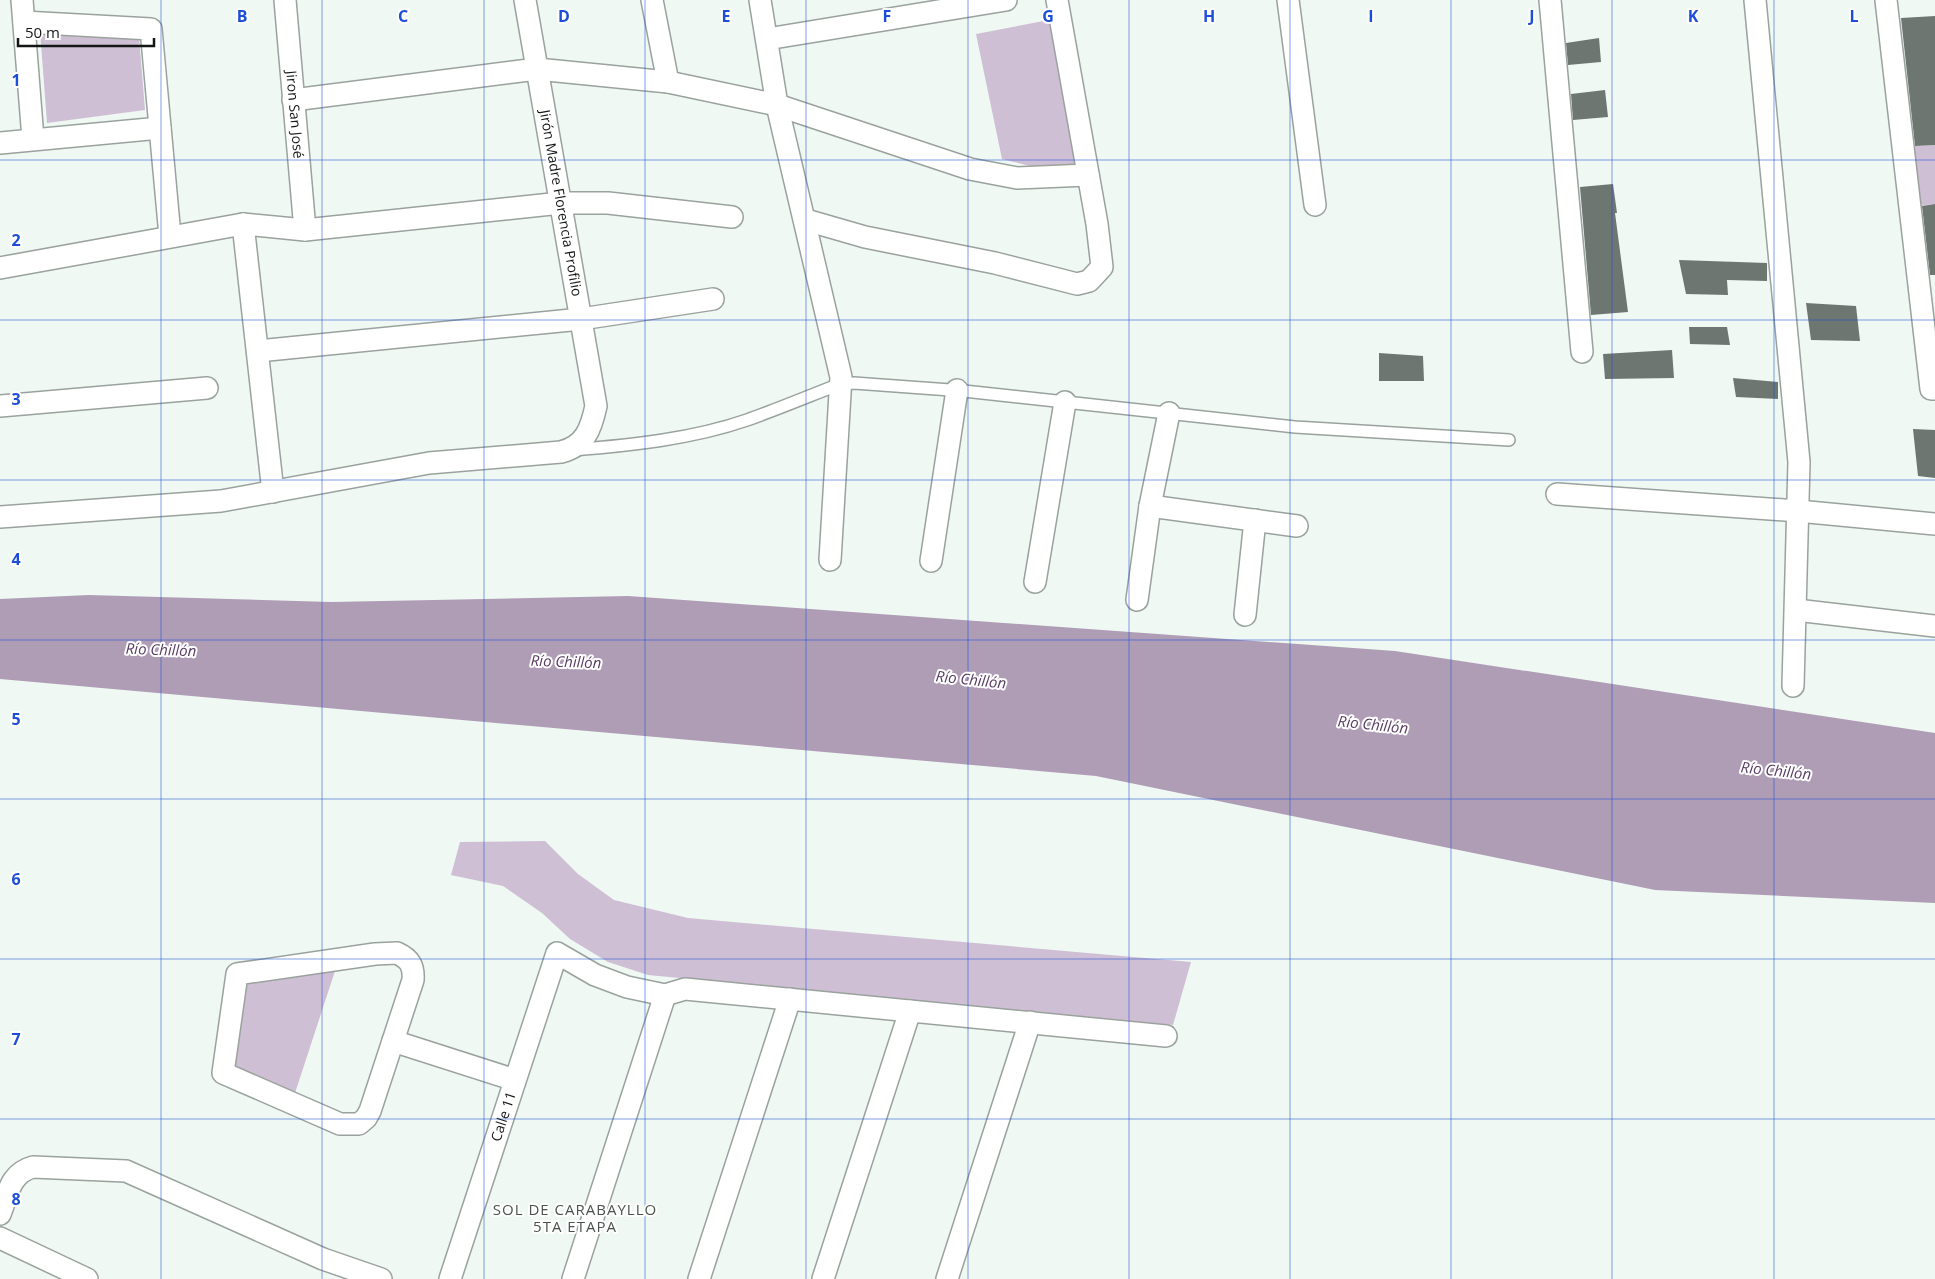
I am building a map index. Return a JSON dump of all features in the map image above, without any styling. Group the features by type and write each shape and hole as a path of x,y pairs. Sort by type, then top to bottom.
{"street":[{"path":"22,0 33,139"},
{"name":"Jiron San José","path":"285,0 305,230"},
{"name":"Jirón Madre Florencia Profilio","path":"526,0 596,406 588,433 583,440 569,450"},
{"path":"652,0 668,82"},
{"path":"760,0 777,105 806,220 841,377 830,560"},
{"path":"767,39 1006,0"},
{"path":"806,220 865,237 995,263 1077,284 1089,282 1102,266 1057,0"},
{"path":"1288,0 1315,205"},
{"path":"1550,0 1582,352"},
{"path":"1755,0 1800,462 1794,686"},
{"path":"1886,0 1931,389 1935,389"},
{"path":"24,22 151,29 170,236"},
{"path":"293,100 537,69 668,82 777,105 970,169 1017,178 1088,175"},
{"path":"0,143 160,128"},
{"path":"0,268 244,224 305,230 561,203 608,203 732,218"},
{"path":"244,224 273,492"},
{"path":"258,351 581,319 713,299"},
{"path":"0,406 207,388"},
{"path":"931,561 957,390"},
{"path":"1035,582 1065,402"},
{"path":"1137,600 1150,506 1169,413"},
{"path":"0,517 221,501 429,463 569,450"},
{"path":"1557,494 1798,511 1935,524"},
{"path":"1150,506 1297,526"},
{"path":"1245,615 1255,520"},
{"path":"1796,610 1935,626"},
{"path":"397,953 406,957 411,964 414,980 393,1041 370,1111 366,1118 358,1124 340,1124 226,1076 222,1069 235,978 241,973 376,954 397,953"},
{"name":"Calle 11","path":"450,1279 557,953 603,978 627,987 665,995"},
{"path":"574,1279 665,995 685,989 1166,1036"},
{"path":"700,1279 790,999"},
{"path":"823,1279 910,1011"},
{"path":"947,1279 1030,1022"},
{"path":"393,1041 514,1080"},
{"path":"0,1214 15,1177 22,1170 33,1167 126,1170 323,1259 381,1279"},
{"path":"0,1238 87,1279"}],"lane":[{"path":"569,450 635,445 701,432 747,420 840,384 854,383 957,390 1296,427 1509,440"}],"shaded area":[{"path":"1049,20 1079,164 1038,168 1002,159 976,34"},
{"path":"40,31 139,37 145,110 47,123"},
{"path":"1935,145 1935,204 1918,206 1914,146"},
{"path":"545,841 578,874 614,900 688,918 1191,962 1173,1025 648,975 608,962 570,939 542,913 503,886 451,875 460,842"},
{"path":"335,971 295,1093 233,1067 245,983"}],"water":[{"name":"Río Chillón","path":"89,595 331,602 628,596 1395,651 1935,733 1935,903 1655,890 1096,776 0,679 0,599"}],"building":[{"path":"1935,16 1935,145 1915,146 1901,18"},
{"path":"1599,38 1601,62 1568,65 1566,43"},
{"path":"1605,90 1608,117 1573,120 1571,94"},
{"path":"1613,184 1628,312 1591,315 1580,187"},
{"path":"1935,204 1935,275 1930,275 1922,206"},
{"path":"1679,260 1767,263 1767,281 1727,280 1728,295 1686,294"},
{"path":"1806,303 1856,306 1860,341 1811,340"},
{"path":"1689,327 1727,327 1730,345 1690,344"},
{"path":"1672,350 1674,378 1605,379 1603,354"},
{"path":"1379,353 1423,356 1424,381 1379,381"},
{"path":"1733,378 1778,382 1778,399 1736,397"},
{"path":"1913,429 1935,430 1935,478 1918,476"}],"district":[{"name":"SOL DE CARABAYLLO 5TA ETAPA","path":"575,1218"}]}
